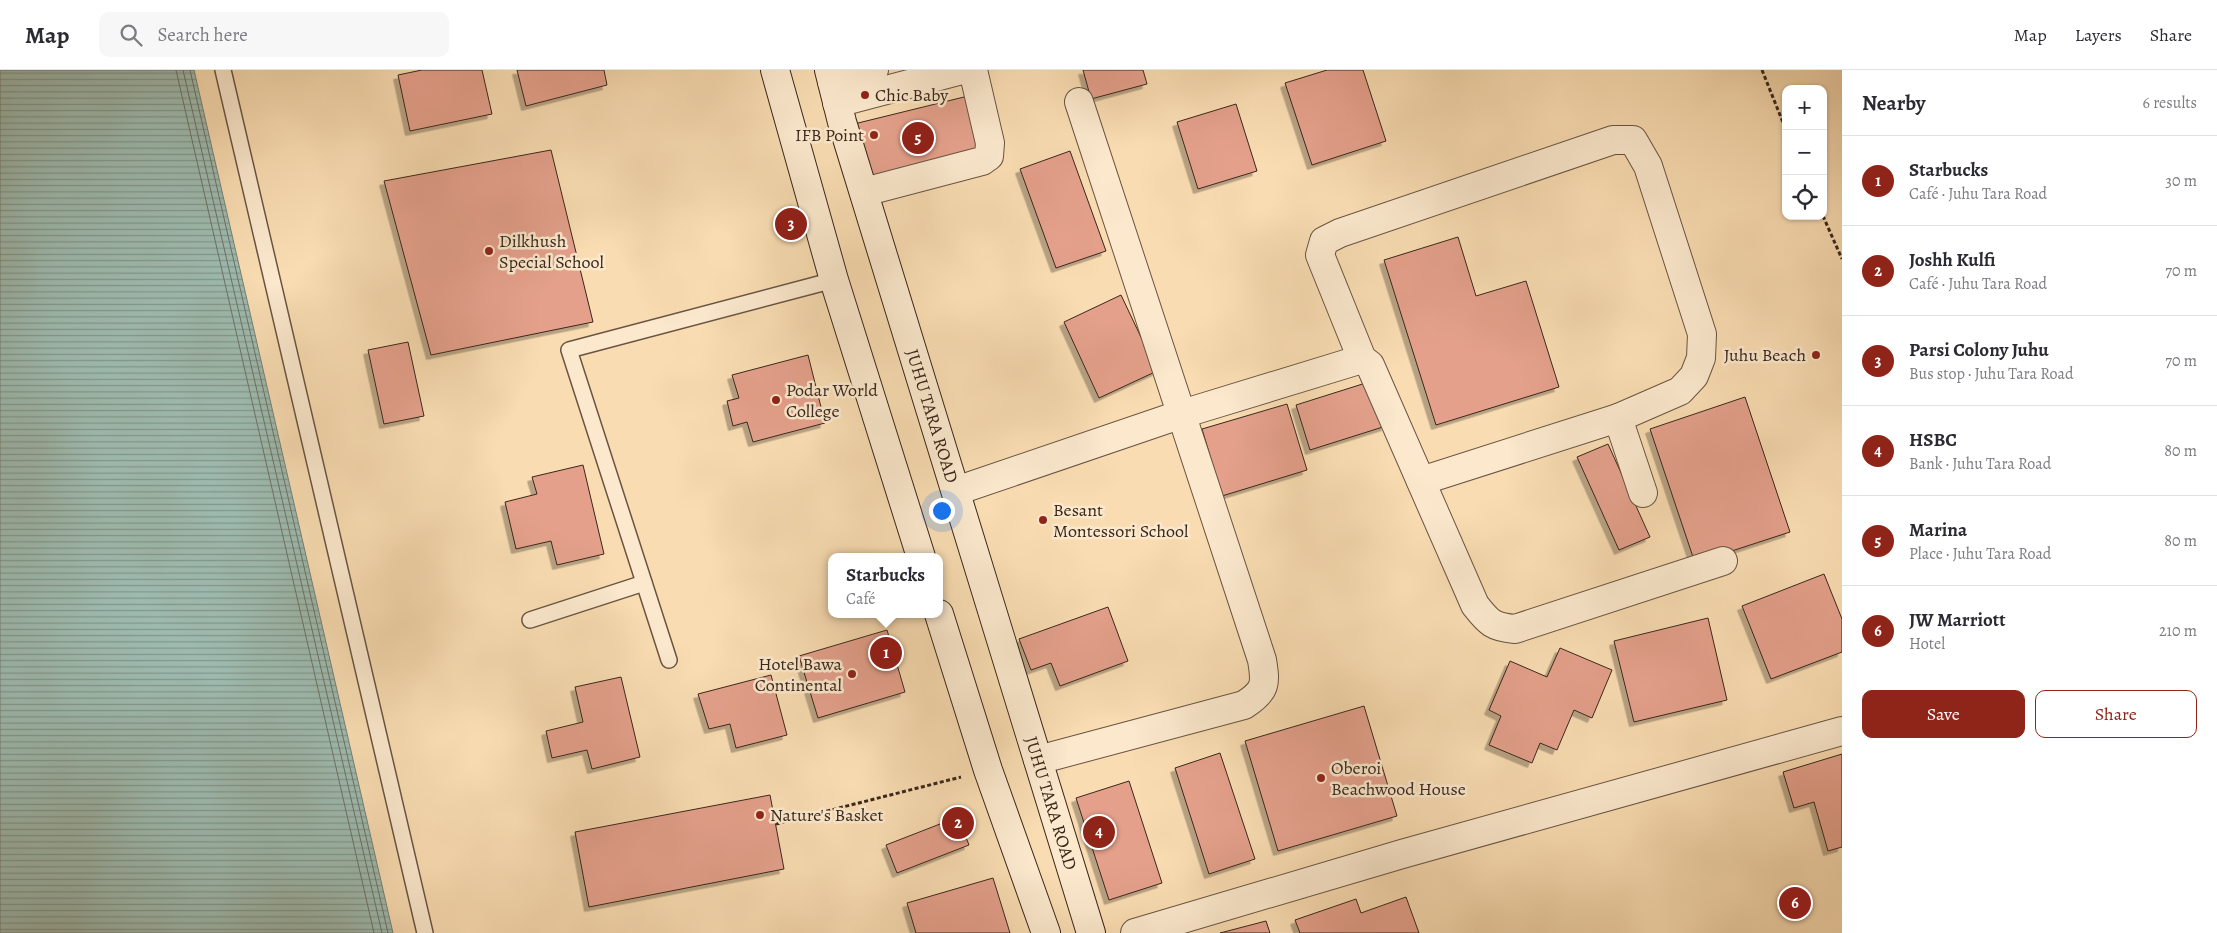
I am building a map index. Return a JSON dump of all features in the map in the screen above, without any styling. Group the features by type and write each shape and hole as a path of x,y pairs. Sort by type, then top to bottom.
{"street":[{"path":"774,70 834,280 920,553"},
{"path":"833,85 874,70"},
{"path":"833,85 962,70"},
{"path":"864,192 982,161 989,156 990,143 973,70"},
{"name":"JUHU TARA ROAD","path":"833,85 1091,933"},
{"path":"1038,760 1244,705 1257,697 1265,680 1262,660 1079,102"},
{"path":"1420,480 1618,418 1680,391 1694,376 1701,358 1702,334 1648,166 1633,140 1613,140 1340,233 1324,241 1320,255 1362,359 1370,365 1420,480 1475,606 1486,620 1496,628 1515,629 1723,561"},
{"path":"956,490 1182,414 1362,359"},
{"path":"1618,418 1642,492"},
{"path":"940,618 988,770 1046,933"},
{"path":"1136,933 1412,851 1842,730"}],"lane":[{"path":"223,70 425,933"},
{"path":"669,660 569,350 834,280"},
{"path":"530,620 644,583"}],"path":[{"path":"1762,70 1782,120"},
{"path":"1825,220 1842,259"},
{"path":"776,824 988,770"}],"water":[{"path":"0,70 194,70 393,933 0,933"}],"building":[{"path":"422,70 482,70 492,114 410,131 398,75"},
{"path":"517,70 604,70 607,85 526,106"},
{"path":"1083,70 1143,70 1147,84 1091,99"},
{"path":"1327,70 1363,70 1386,141 1312,165 1285,83"},
{"path":"968,96 982,152 867,180 854,124"},
{"path":"1236,104 1257,171 1198,189 1177,122"},
{"name":"Dilkhush Special School","path":"551,150 593,322 431,355 384,181"},
{"path":"1070,151 1106,251 1056,268 1020,169"},
{"path":"1458,237 1476,296 1526,281 1559,387 1436,425 1384,260"},
{"path":"1121,295 1157,371 1099,398 1064,322"},
{"path":"408,342 424,416 384,424 368,350"},
{"name":"Podar World College","path":"808,355 825,423 753,442 747,422 733,426 727,401 739,398 732,375"},
{"path":"1372,381 1386,426 1310,450 1296,405"},
{"path":"1745,397 1790,532 1695,563 1650,429"},
{"path":"1287,404 1307,470 1222,496 1202,429"},
{"path":"1608,444 1650,537 1619,550 1577,457"},
{"path":"583,465 604,554 557,565 551,541 516,549 505,502 537,494 532,477"},
{"path":"1824,574 1842,619 1842,652 1771,679 1742,606"},
{"path":"1108,607 1128,661 1060,686 1051,663 1031,670 1019,639"},
{"path":"1708,618 1727,700 1634,722 1614,641"},
{"name":"Hotel Bawa Continental","path":"887,630 905,692 818,718 799,656"},
{"path":"1560,648 1612,670 1592,718 1574,710 1557,750 1540,743 1532,763 1489,745 1501,716 1489,710 1510,661 1547,677"},
{"path":"771,675 787,735 736,748 730,724 709,729 698,694"},
{"path":"621,677 640,757 592,769 587,750 552,758 546,731 583,722 575,687"},
{"name":"Oberoi Beachwood House","path":"1364,706 1397,816 1278,851 1245,741"},
{"path":"1220,753 1255,859 1209,874 1175,768"},
{"path":"1842,754 1842,847 1828,851 1814,802 1794,808 1783,772"},
{"path":"1129,781 1162,883 1109,900 1076,798"},
{"path":"770,795 784,869 589,907 575,832"},
{"path":"958,817 969,845 897,873 886,845"},
{"path":"993,878 1010,933 916,933 907,903"},
{"path":"1406,897 1419,933 1300,933 1295,920 1356,899 1361,913"},
{"path":"1266,921 1270,933 1220,933"}],"place":[{"name":"Chic Baby","path":"865,95"},
{"name":"IFB Point","path":"874,135"},
{"name":"Marina","path":"918,138"},
{"name":"Parsi Colony Juhu","path":"791,224"},
{"name":"Dilkhush Special School","path":"489,251"},
{"name":"Juhu Beach","path":"1816,355"},
{"name":"Podar World College","path":"776,400"},
{"name":"Besant Montessori School","path":"1043,520"},
{"name":"Starbucks","path":"886,653"},
{"name":"Hotel Bawa Continental","path":"852,674"},
{"name":"Oberoi Beachwood House","path":"1321,778"},
{"name":"Nature's Basket","path":"760,815"},
{"name":"Joshh Kulfi","path":"958,823"},
{"name":"HSBC","path":"1099,832"},
{"name":"JW Marriott","path":"1795,903"}]}
